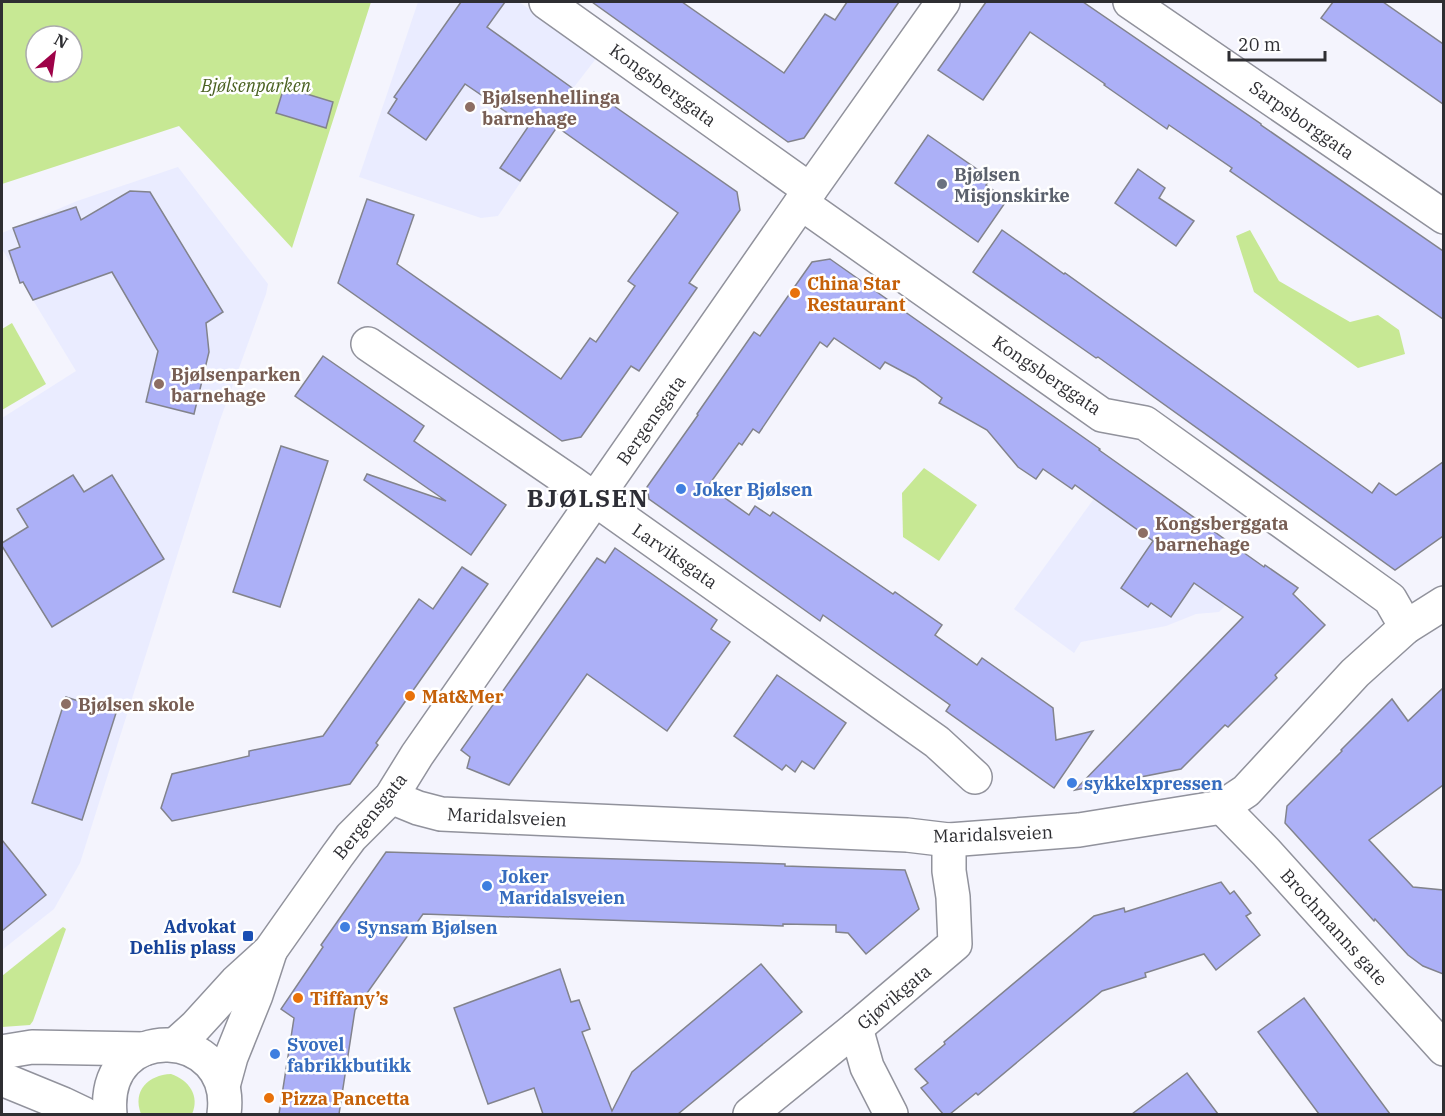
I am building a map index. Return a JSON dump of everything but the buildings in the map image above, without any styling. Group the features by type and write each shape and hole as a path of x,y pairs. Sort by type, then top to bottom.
{"street":[{"name":"Kongsberggata","path":"546,2 1102,415 1145,423 1390,599 1406,627"},
{"name":"Bergensgata","path":"110,1114 108,1099 111,1083 119,1069 130,1057 160,1047 195,1027 236,982 270,951 351,837 390,797 805,196 943,2"},
{"name":"Sarpsborggata","path":"1130,2 1443,217"},
{"name":"Larviksgata","path":"368,344 596,500 937,742 975,777"},
{"name":"Maridalsveien","path":"390,797 441,814 907,835 950,840 1079,830 1222,807 1246,790 1355,672 1406,627 1443,603"},
{"name":"Brochmanns gate","path":"1222,807 1266,852 1443,1049"},
{"name":"Gjøvikgata","path":"750,1114 955,944 953,897 949,871 950,840"},
{"name":"Bergensgata","path":"223,1100 231,1057 256,995 270,951"},
{"path":"856,1028 867,1067 891,1114"},
{"path":"2,1052 32,1047 160,1047 191,1050 205,1059 216,1071 223,1100"},
{"path":"2,1079 84,1114"}],"shaded area":[{"name":"Bjølsenhellinga barnehage","path":"418,2 519,2 598,56 554,113 542,140 541,152 498,216 481,218 359,177"},
{"path":"178,167 268,284 266,294 220,420 80,863 54,909 2,950 2,418 76,371 2,249 2,233 77,201"},
{"name":"Kongsberggata barnehage","path":"1119,464 1264,567 1219,612 1196,614 1166,626 1081,642 1074,653 1014,609"}],"green space":[{"name":"Bjølsenparken","path":"2,2 371,2 292,248 179,126 2,184"},
{"path":"1250,230 1279,281 1350,322 1378,315 1399,330 1405,354 1358,368 1254,292 1236,236"},
{"path":"12,323 46,384 2,410 2,329"},
{"path":"924,468 977,505 939,561 903,537 902,493"},
{"path":"63,927 66,929 33,1021 30,1025 2,1027 2,976"},
{"path":"171,1074 183,1080 194,1095 192,1114 141,1114 139,1098 144,1086 155,1077"}],"place":[{"name":"Bjølsenhellinga barnehage","path":"470,107"},
{"name":"Bjølsen Misjonskirke","path":"942,184"},
{"name":"China Star Restaurant","path":"795,293"},
{"name":"Bjølsenparken barnehage","path":"159,384"},
{"name":"Joker Bjølsen","path":"681,489"},
{"name":"Kongsberggata barnehage","path":"1143,533"},
{"name":"Mat&Mer","path":"410,696"},
{"name":"Bjølsen skole","path":"66,704"},
{"name":"sykkelxpressen","path":"1072,783"},
{"name":"Joker Maridalsveien","path":"487,886"},
{"name":"Synsam Bjølsen","path":"345,927"},
{"name":"Advokat Dehlis plass","path":"248,936"},
{"name":"Tiffany’s","path":"298,998"},
{"name":"Svovel fabrikkbutikk","path":"275,1054"},
{"name":"Pizza Pancetta","path":"269,1098"}],"district":[{"name":"BJØLSEN","path":"588,498"}]}
